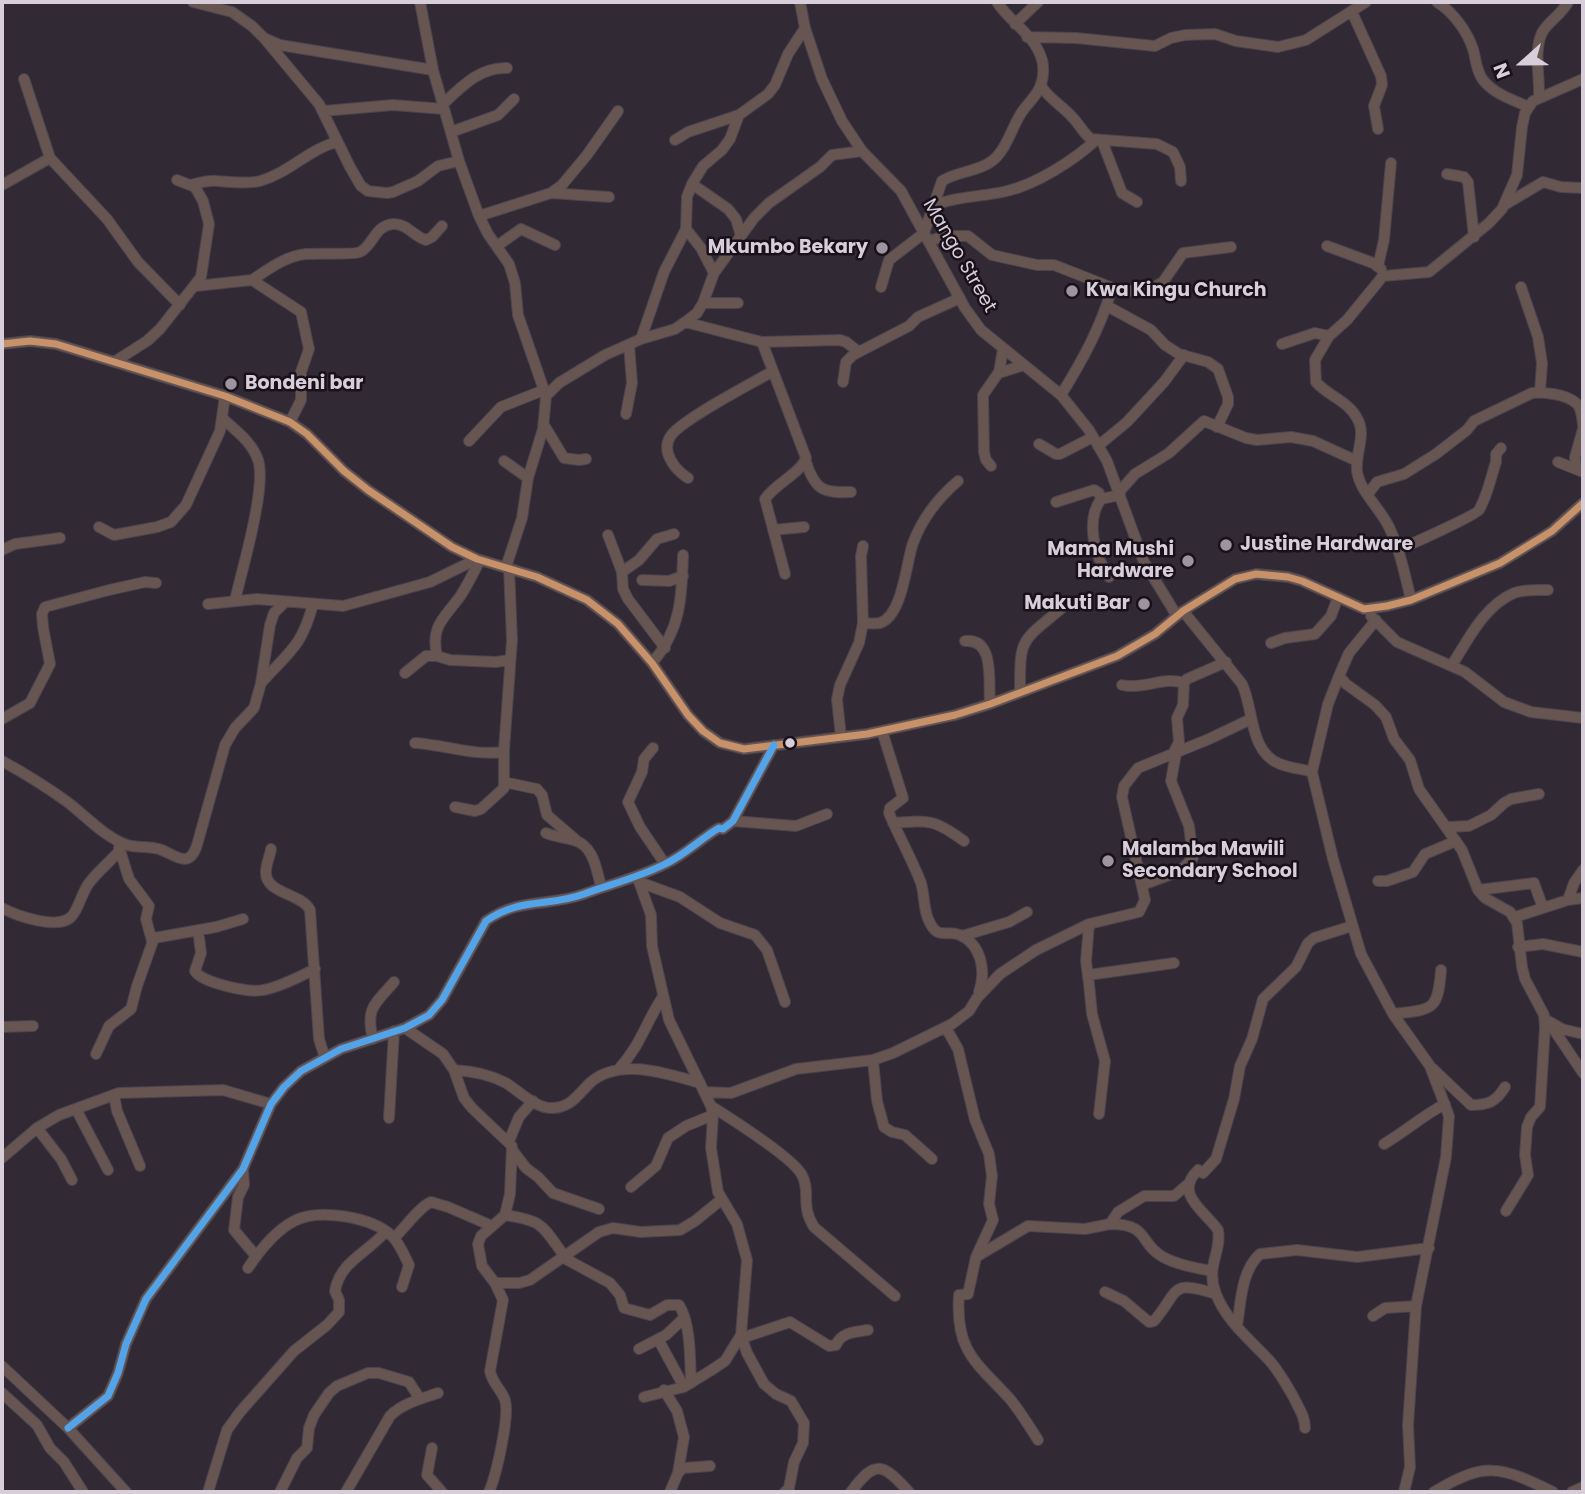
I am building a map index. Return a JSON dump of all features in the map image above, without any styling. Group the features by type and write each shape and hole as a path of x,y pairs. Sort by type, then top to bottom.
{"street":[{"path":"192,2 232,12 264,38 323,111 361,186 368,191 387,193 405,188 438,166 459,161"},
{"path":"421,2 433,70 459,161 479,216 509,264 515,284 518,314 545,393 544,425 528,478 522,518 507,568 512,640 504,782 501,792 481,809 475,811 455,807"},
{"name":"Mango Street","path":"800,2 805,28 825,88 842,121 862,150 901,191 960,298 981,330 1061,395 1096,441 1120,493 1144,562 1180,614 1226,662 1248,696 1251,719 1265,753 1279,764 1312,772"},
{"path":"927,237 933,206 942,181 949,176 984,166 999,154 1021,113 1041,86 1042,59 1037,47 997,2"},
{"path":"1015,24 1038,2"},
{"path":"1027,37 1076,38 1156,46 1171,38 1185,35 1214,34 1236,41 1278,47 1306,40 1366,2"},
{"path":"1437,2 1444,6 1468,37 1481,77 1488,86 1529,107"},
{"path":"1539,97 1539,53 1543,32 1568,2"},
{"path":"1352,12 1381,76 1382,85 1374,106 1378,129"},
{"path":"675,140 700,127 739,115 768,94 805,28"},
{"path":"264,38 295,48 433,70"},
{"path":"443,107 461,87 485,70 507,68"},
{"path":"24,79 50,158 92,201 138,261 180,304"},
{"path":"1411,600 1399,549 1384,517 1360,484 1357,461 1361,427 1357,418 1341,401 1321,388 1314,375 1315,360 1329,336 1347,320 1377,282 1388,275 1429,272 1489,223 1504,205 1517,175 1522,127 1529,107 1539,97 1583,79"},
{"path":"1041,86 1049,98 1072,116 1085,134 1099,141 1166,146 1177,158 1181,181"},
{"path":"451,132 498,115 514,99"},
{"path":"323,111 393,105 443,107"},
{"path":"479,216 551,193 562,185 618,110"},
{"path":"641,339 664,272 686,229 687,197 692,184 704,166 730,139 739,115"},
{"path":"1099,141 1122,193 1137,202"},
{"path":"933,206 946,200 1011,191 1074,160 1099,141"},
{"path":"190,185 205,181 258,181 302,161 318,148 337,142"},
{"path":"469,441 501,407 545,393 605,355 685,322 697,313 714,273 754,218 769,203 820,167 832,155 862,150"},
{"path":"2,184 50,158"},
{"path":"1378,267 1384,240 1391,163"},
{"path":"1447,174 1464,177 1468,182 1474,237"},
{"path":"114,362 148,341 201,277 209,224 207,213 199,193 190,185 177,180"},
{"path":"1504,205 1543,181 1561,187 1583,188"},
{"path":"692,184 728,209 736,219 741,236"},
{"path":"551,193 609,197"},
{"path":"196,286 252,280 291,257 361,251 379,230 390,225 403,226 422,240 432,237 442,226"},
{"path":"497,246 521,229 555,245"},
{"path":"686,229 701,248 714,273"},
{"path":"881,287 889,260 927,237 968,236 992,255 1068,269 1123,292 1153,288 1163,282 1183,253 1231,247"},
{"path":"1327,246 1378,267 1388,275"},
{"path":"252,280 296,308 304,320 309,349 301,372 301,400 290,422"},
{"path":"1521,287 1538,337 1542,363 1540,392"},
{"path":"1061,395 1082,362 1107,306 1112,288"},
{"path":"843,382 846,362 859,352 909,326 918,317 960,298"},
{"path":"703,303 737,303"},
{"path":"1107,306 1151,330 1165,345 1184,355 1208,362 1217,369 1228,397 1228,404 1217,427"},
{"path":"685,322 762,342 840,340 859,352"},
{"path":"1282,344 1315,333 1329,336"},
{"path":"2,344 30,341 56,344 225,396 290,422 307,434 344,471 429,533 479,559 537,577 587,600 618,624 652,663 688,715 713,739 733,747 744,749 882,731 990,704 1117,656 1155,634 1180,614 1235,579 1256,574 1288,577 1364,609 1397,642 1465,672 1493,695 1517,708 1583,718"},
{"path":"762,342 812,478 829,493 851,492"},
{"path":"626,414 632,383 629,345"},
{"path":"991,466 984,452 983,395 999,373 1003,349"},
{"path":"1039,444 1055,454 1060,454 1096,441 1127,422 1164,382 1184,355"},
{"path":"999,373 1024,365"},
{"path":"688,478 671,464 668,441 671,434 773,371"},
{"path":"1368,494 1377,482 1396,478 1436,454 1467,430 1474,421 1500,407 1540,392 1576,403 1581,412 1583,427 1576,457 1580,470"},
{"path":"99,527 114,534 171,522 186,505 217,439 225,396"},
{"path":"222,418 249,442 258,460 260,475 248,553 235,600"},
{"path":"1110,577 1102,567 1094,538 1096,508 1101,499 1120,493 1135,474 1169,453 1202,421 1246,439 1291,437 1313,441 1357,461"},
{"path":"544,425 564,458 586,459"},
{"path":"1399,549 1448,525 1465,520 1479,510 1496,462 1496,453 1501,447"},
{"path":"504,461 528,478"},
{"path":"785,574 765,499 806,462"},
{"path":"1558,462 1580,470"},
{"path":"863,623 879,623 888,617 903,588 913,543 935,502 958,481"},
{"path":"1056,502 1094,490 1101,499"},
{"path":"1364,609 1411,600 1500,563 1552,531 1583,503"},
{"path":"773,530 804,527"},
{"path":"622,572 639,560 657,539 674,534"},
{"path":"608,535 622,572 623,589 628,599 665,648"},
{"path":"2,550 15,544 60,538"},
{"path":"841,737 837,699 839,685 859,643 863,623 863,546"},
{"path":"652,663 665,648 683,592 683,555"},
{"path":"208,604 235,600 343,606 430,582 479,559"},
{"path":"437,656 434,643 437,625 465,589 479,559"},
{"path":"642,580 669,581 682,576"},
{"path":"2,719 30,703 50,664 43,627 42,614 45,607 145,582 156,583"},
{"path":"1452,665 1470,632 1493,608 1514,593 1548,590"},
{"path":"1272,643 1285,638 1315,634 1331,616 1338,597"},
{"path":"2,761 68,802 126,845 149,846 188,859 193,856 225,745 235,728 254,708 261,683 270,625 274,613 285,602"},
{"path":"261,683 301,640 313,604"},
{"path":"1020,692 1020,653 1023,643 1062,608"},
{"path":"1376,620 1349,653 1339,676 1328,704 1312,772 1352,926 1361,954 1393,1014 1430,1066 1471,1105 1489,1104 1497,1100 1505,1087"},
{"path":"965,640 976,642 985,650 990,704"},
{"path":"405,673 426,656 450,660 509,660"},
{"path":"1142,886 1180,871 1192,858 1189,826 1171,781 1174,754 1180,736 1177,718 1183,705 1184,683 1187,679 1226,662"},
{"path":"1339,676 1376,705 1386,718 1394,739 1407,754 1426,802 1462,850 1478,890 1485,898 1515,917 1525,979 1546,1020 1583,1073"},
{"path":"1122,685 1138,687 1167,681 1184,683"},
{"path":"454,1070 477,1072 496,1078 542,1106 553,1108 571,1104 591,1083 618,1070 670,1074 702,1087 731,1093 796,1069 873,1060 911,1045 946,1028 969,1011 977,998 1000,974 1017,962 1089,924 1139,912 1145,900 1122,797 1130,775 1138,768 1251,719"},
{"path":"882,731 903,798 890,808 893,823 920,881 929,922 935,931 962,936 1009,922 1027,912"},
{"path":"415,743 479,754 504,752"},
{"path":"68,1428 108,1396 126,1344 146,1299 243,1169 271,1104 301,1071 341,1049 400,1029 429,1015 442,1000 486,921 510,907 570,898 601,886 638,879 665,864 702,837 719,828 723,829 733,821 774,745"},
{"path":"653,748 644,759 642,772 628,802 640,827 665,864"},
{"path":"504,782 537,789 542,795 547,815 593,856 601,886"},
{"path":"1447,827 1469,826 1491,815 1511,799 1539,794"},
{"path":"733,821 796,826 827,814"},
{"path":"893,823 933,821 964,841"},
{"path":"546,833 576,840"},
{"path":"115,838 129,879 149,906 146,919 152,941"},
{"path":"1378,881 1387,881 1413,872 1419,867 1425,854 1456,841"},
{"path":"271,849 265,874 268,880 283,893 303,900 310,910 318,1040 325,1058"},
{"path":"2,908 51,924 67,920 73,915 89,883 120,850"},
{"path":"1568,900 1574,883 1583,870"},
{"path":"638,879 650,915 652,946 662,998 677,1039 712,1110 711,1148 714,1172 722,1199 737,1224 747,1260 741,1337 764,1384 791,1401 804,1423 803,1443 794,1462 789,1488 785,1492"},
{"path":"638,879 680,897 720,923 755,935 767,950 785,1002"},
{"path":"1478,890 1534,883 1543,908"},
{"path":"1515,917 1568,900 1583,898"},
{"path":"96,1054 109,1026 131,1009 152,941 159,935 198,930 243,919"},
{"path":"1089,924 1086,961 1093,1014 1105,1061 1099,1114"},
{"path":"1305,1428 1304,1416 1285,1383 1267,1358 1225,1312 1216,1294 1212,1271 1218,1230 1199,1210 1188,1185 1189,1178 1198,1170 1203,1173 1216,1159 1234,1099 1240,1066 1252,1039 1263,999 1296,967 1308,943 1314,938 1352,926"},
{"path":"198,930 201,953 195,971 201,979 221,985 263,990 315,969"},
{"path":"962,936 971,942 984,972 977,998"},
{"path":"1518,947 1543,944 1583,952"},
{"path":"1088,975 1174,963"},
{"path":"1393,1014 1422,1010 1436,1002 1440,993 1441,970"},
{"path":"373,1039 369,1024 371,1008 394,982"},
{"path":"618,1070 633,1054 662,998"},
{"path":"1546,1020 1562,1029 1583,1034"},
{"path":"1506,1211 1528,1175 1525,1155 1527,1127 1540,1107 1546,1020"},
{"path":"2,1027 33,1026"},
{"path":"946,1028 958,1049 975,1120 989,1154 992,1176 989,1204 993,1220 976,1257 968,1294 959,1296 957,1316 960,1332 967,1352 1012,1402 1038,1440"},
{"path":"400,1029 443,1054 454,1070 464,1098 552,1193 599,1209"},
{"path":"389,1118 400,1029"},
{"path":"873,1060 877,1101 884,1127 905,1135 932,1159"},
{"path":"1404,1492 1410,1467 1408,1425 1416,1306 1446,1157 1449,1116 1430,1066"},
{"path":"2,1157 37,1128 59,1115 114,1095 145,1091 223,1090 271,1104"},
{"path":"114,1095 117,1111 139,1166"},
{"path":"489,1492 499,1457 506,1408 505,1399 492,1380 490,1371 503,1300 495,1283 482,1266 478,1244 481,1236 505,1215 510,1194 511,1147 519,1118 533,1101"},
{"path":"1384,1144 1423,1115 1445,1104"},
{"path":"76,1109 108,1170"},
{"path":"631,1187 656,1166 668,1138 712,1110"},
{"path":"712,1110 743,1127 799,1171 806,1186 805,1206 814,1227 895,1296"},
{"path":"37,1128 61,1159 72,1180"},
{"path":"243,1169 244,1185 238,1197 234,1230 256,1256"},
{"path":"1110,1224 1118,1212 1144,1196 1174,1196 1188,1185"},
{"path":"495,1283 530,1280 599,1232 613,1228 648,1232 680,1230 722,1199"},
{"path":"208,1492 227,1430 294,1351 339,1312 339,1300 335,1291 350,1261 415,1218 421,1209 431,1202 492,1226"},
{"path":"505,1215 530,1219 541,1224 564,1257 610,1283 620,1295 624,1308 650,1315 674,1304 679,1305 684,1318 687,1385"},
{"path":"248,1268 280,1231 295,1220 311,1216 356,1217 390,1235 408,1265 402,1287"},
{"path":"976,1257 1028,1226 1085,1229 1124,1224 1134,1228 1165,1258 1212,1271"},
{"path":"1237,1326 1243,1285 1251,1265 1261,1254 1297,1250 1357,1257 1429,1248"},
{"path":"1105,1292 1124,1301 1149,1322 1154,1321 1173,1292 1179,1288 1193,1286 1216,1294"},
{"path":"1373,1316 1385,1308 1416,1306"},
{"path":"639,1349 675,1328 684,1318"},
{"path":"644,1397 687,1385 725,1361 741,1337 790,1322 820,1342 832,1346 844,1335 868,1330"},
{"path":"658,1339 687,1385"},
{"path":"2,1366 68,1428 126,1492"},
{"path":"281,1492 297,1458 307,1448 309,1428 314,1416 329,1392 337,1386 368,1373 379,1373 409,1382 420,1399"},
{"path":"664,1390 677,1411 684,1437 678,1473 670,1492"},
{"path":"2,1393 37,1425 50,1448 65,1462 83,1492"},
{"path":"346,1492 390,1416 403,1406 438,1393"},
{"path":"432,1448 427,1475 442,1492"},
{"path":"678,1473 683,1468 710,1466"},
{"path":"851,1492 869,1471 880,1469 891,1473 909,1492"},
{"path":"1434,1492 1469,1473 1483,1470 1523,1478 1553,1492"},
{"path":"1572,1492 1583,1487"}],"transit line":[{"path":"2,344 30,341 56,344 225,396 290,422 307,434 344,471 368,490 452,547 477,559 537,577 587,600 618,624 652,663 688,715 703,731 720,743 744,749 867,734 955,715 990,704 1117,656 1155,634 1183,611 1235,579 1256,574 1302,581 1364,609 1411,600 1500,563 1552,531 1583,503"},
{"path":"68,1428 108,1396 126,1344 146,1299 243,1169 271,1104 284,1087 301,1071 341,1049 405,1028 429,1015 442,1000 486,921 499,913 523,905 571,898 636,877 672,860 719,828 723,829 733,821 774,745"}],"place":[{"name":"Mkumbo Bekary","path":"882,248"},
{"name":"Kwa Kingu Church","path":"1072,291"},
{"name":"Bondeni bar","path":"231,384"},
{"name":"Justine Hardware","path":"1226,545"},
{"name":"Mama Mushi Hardware","path":"1188,561"},
{"name":"Makuti Bar","path":"1144,604"},
{"name":"Malamba Mawili Secondary School","path":"1108,861"}]}
